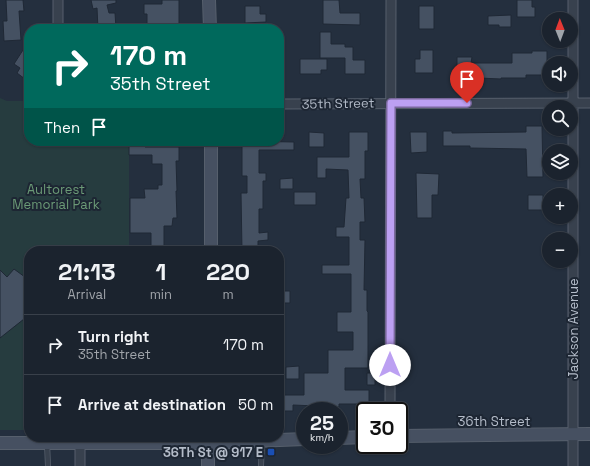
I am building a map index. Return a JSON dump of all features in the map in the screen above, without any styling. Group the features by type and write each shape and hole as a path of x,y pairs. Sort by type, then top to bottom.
{"main road":[{"path":"209,0 210,24"},
{"path":"211,146 211,246"},
{"name":"36th Street","path":"408,436 590,434"},
{"path":"284,440 296,439"},
{"path":"0,444 123,442"},
{"path":"208,442 208,466"}],"street":[{"path":"58,0 58,24"},
{"path":"390,402 392,0"},
{"name":"Jackson Avenue","path":"573,0 573,100"},
{"name":"35th Street","path":"284,104 542,103"},
{"name":"35th Street","path":"578,103 590,103"},
{"name":"Jackson Avenue","path":"573,136 573,466"},
{"path":"80,443 80,466"}],"lane":[{"path":"261,466 262,442"},
{"path":"47,443 48,466"}],"green space":[{"name":"Aultorest Memorial Park","path":"0,98 7,101 24,101 24,146 129,146 129,246 24,246 24,430 0,430"}],"building":[{"path":"6,0 23,0 24,11 19,11 21,40 4,41 3,21 7,21"},
{"path":"91,0 116,0 116,3 107,5 109,13 115,13 116,24 98,24 97,8 93,9"},
{"path":"162,0 179,0 179,24 147,24 147,14 144,14 144,4 162,4"},
{"path":"323,0 339,0 340,13 360,13 360,25 323,24"},
{"path":"517,0 532,0 532,7 535,7 535,17 517,17"},
{"path":"245,6 260,6 260,14 266,14 266,22 245,23"},
{"path":"419,6 434,6 434,29 419,29"},
{"path":"511,15 511,27 488,25 488,16"},
{"path":"320,32 331,32 331,44 345,44 345,47 353,47 353,60 365,60 365,74 345,74 345,58 320,58"},
{"path":"420,50 433,50 433,73 415,73 415,59 420,59"},
{"path":"24,51 24,78 17,73 20,68 14,64"},
{"path":"532,51 547,51 547,56 542,56 542,75 526,75 526,78 501,79 457,77 457,57 472,57 471,63 512,63 512,53 532,53"},
{"path":"300,59 327,59 327,70 321,70 321,74 300,74"},
{"path":"526,126 542,126 542,177 527,177 526,149 443,146 443,131 452,131 452,133 526,132"},
{"path":"309,132 324,133 324,147 309,147"},
{"path":"349,132 368,132 368,151 365,151 365,179 360,179 361,198 364,198 365,222 360,222 360,240 365,240 364,290 367,290 368,368 345,368 345,390 369,390 369,402 356,402 356,404 348,404 348,402 296,402 296,405 293,405 293,411 284,411 284,395 304,395 304,373 328,373 328,350 353,350 353,332 337,332 337,312 351,312 351,274 322,274 322,265 349,265 349,237 336,237 336,227 344,227 346,198 349,198 348,170 326,169 326,178 317,178 317,157 349,157"},
{"path":"410,132 427,132 427,152 411,153"},
{"path":"284,142 294,142 294,150 259,150 259,173 266,173 266,181 263,181 263,209 259,209 259,233 268,232 268,240 258,241 258,246 242,246 241,193 247,193 247,176 242,176 242,146 284,146"},
{"path":"129,146 179,147 179,161 176,161 177,218 173,218 172,226 164,226 164,246 151,246 151,233 130,233 130,198 145,198 144,189 158,189 158,185 162,185 162,164 152,164 152,155 129,155"},
{"path":"416,173 439,174 438,195 432,195 432,218 417,218"},
{"path":"293,178 293,189 280,189 280,179"},
{"path":"294,192 316,192 316,205 294,205"},
{"path":"528,195 542,195 542,210 528,210"},
{"path":"14,269 24,276 24,319 0,338 0,270 7,277"},
{"path":"284,291 290,291 290,303 284,303"},
{"path":"299,366 299,379 286,379 286,367"},
{"path":"367,373 375,373 375,385 367,385"}],"place":[{"name":"36Th St @ 917 E","path":"271,452"}],"route":[{"path":"390,365 391,103 467,103"}]}
